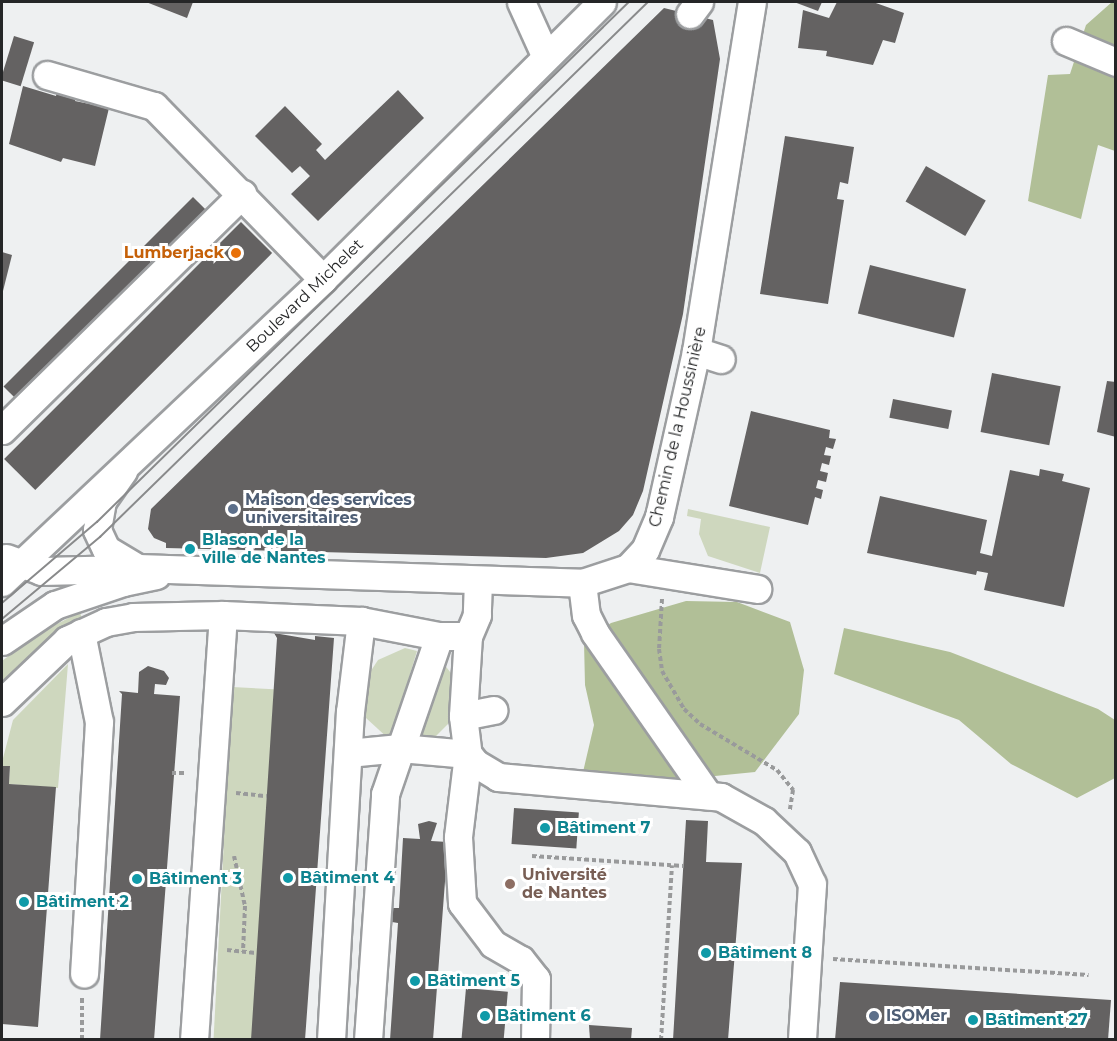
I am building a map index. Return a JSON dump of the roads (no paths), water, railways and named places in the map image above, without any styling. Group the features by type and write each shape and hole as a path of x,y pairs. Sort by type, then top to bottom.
{"street":[{"path":"521,2 546,57"},
{"name":"Boulevard Michelet","path":"2,582 11,560 123,471 323,279 602,2"},
{"name":"Chemin de la Houssinière","path":"628,568 654,532 658,472 709,355 752,2"},
{"path":"1066,41 1116,62"},
{"path":"47,75 154,105 323,279"},
{"path":"2,430 242,195"},
{"path":"123,471 102,501 97,530 114,557 138,568"},
{"path":"11,560 41,571 138,568 170,572 582,583 628,568 757,589"},
{"path":"2,641 38,615 76,596 170,572"},
{"path":"478,580 477,615 468,636 463,716 468,753 458,837 462,903 492,944 521,960 536,979 535,1040"},
{"path":"582,583 583,603 595,633 708,795"},
{"path":"2,702 50,654 81,633 133,617 223,615 361,621 439,636 468,636"},
{"path":"194,1040 223,615"},
{"path":"331,1040 348,753 361,621"},
{"path":"81,633 99,722 84,974"},
{"path":"368,1040 385,794 439,636"},
{"path":"463,716 493,710"},
{"path":"348,753 400,748 468,753 484,771 498,777 708,795 732,800 780,835 805,863 812,884 802,1040"}],"tram line":[{"path":"2,603 97,522 629,2"},
{"path":"2,619 100,537 648,2"}],"place":[{"name":"Lumberjack","path":"236,253"},
{"name":"Maison des services universitaires","path":"233,509"},
{"name":"Blason de la ville de Nantes","path":"190,549"},
{"name":"Bâtiment 7","path":"545,828"},
{"name":"Bâtiment 4","path":"288,878"},
{"name":"Bâtiment 3","path":"137,879"},
{"name":"Université de Nantes","path":"510,884"},
{"name":"Bâtiment 2","path":"24,902"},
{"name":"Bâtiment 8","path":"706,953"},
{"name":"Bâtiment 5","path":"415,981"},
{"name":"Bâtiment 6","path":"485,1016"},
{"name":"ISOMer","path":"874,1016"},
{"name":"Bâtiment 27","path":"973,1020"}]}
